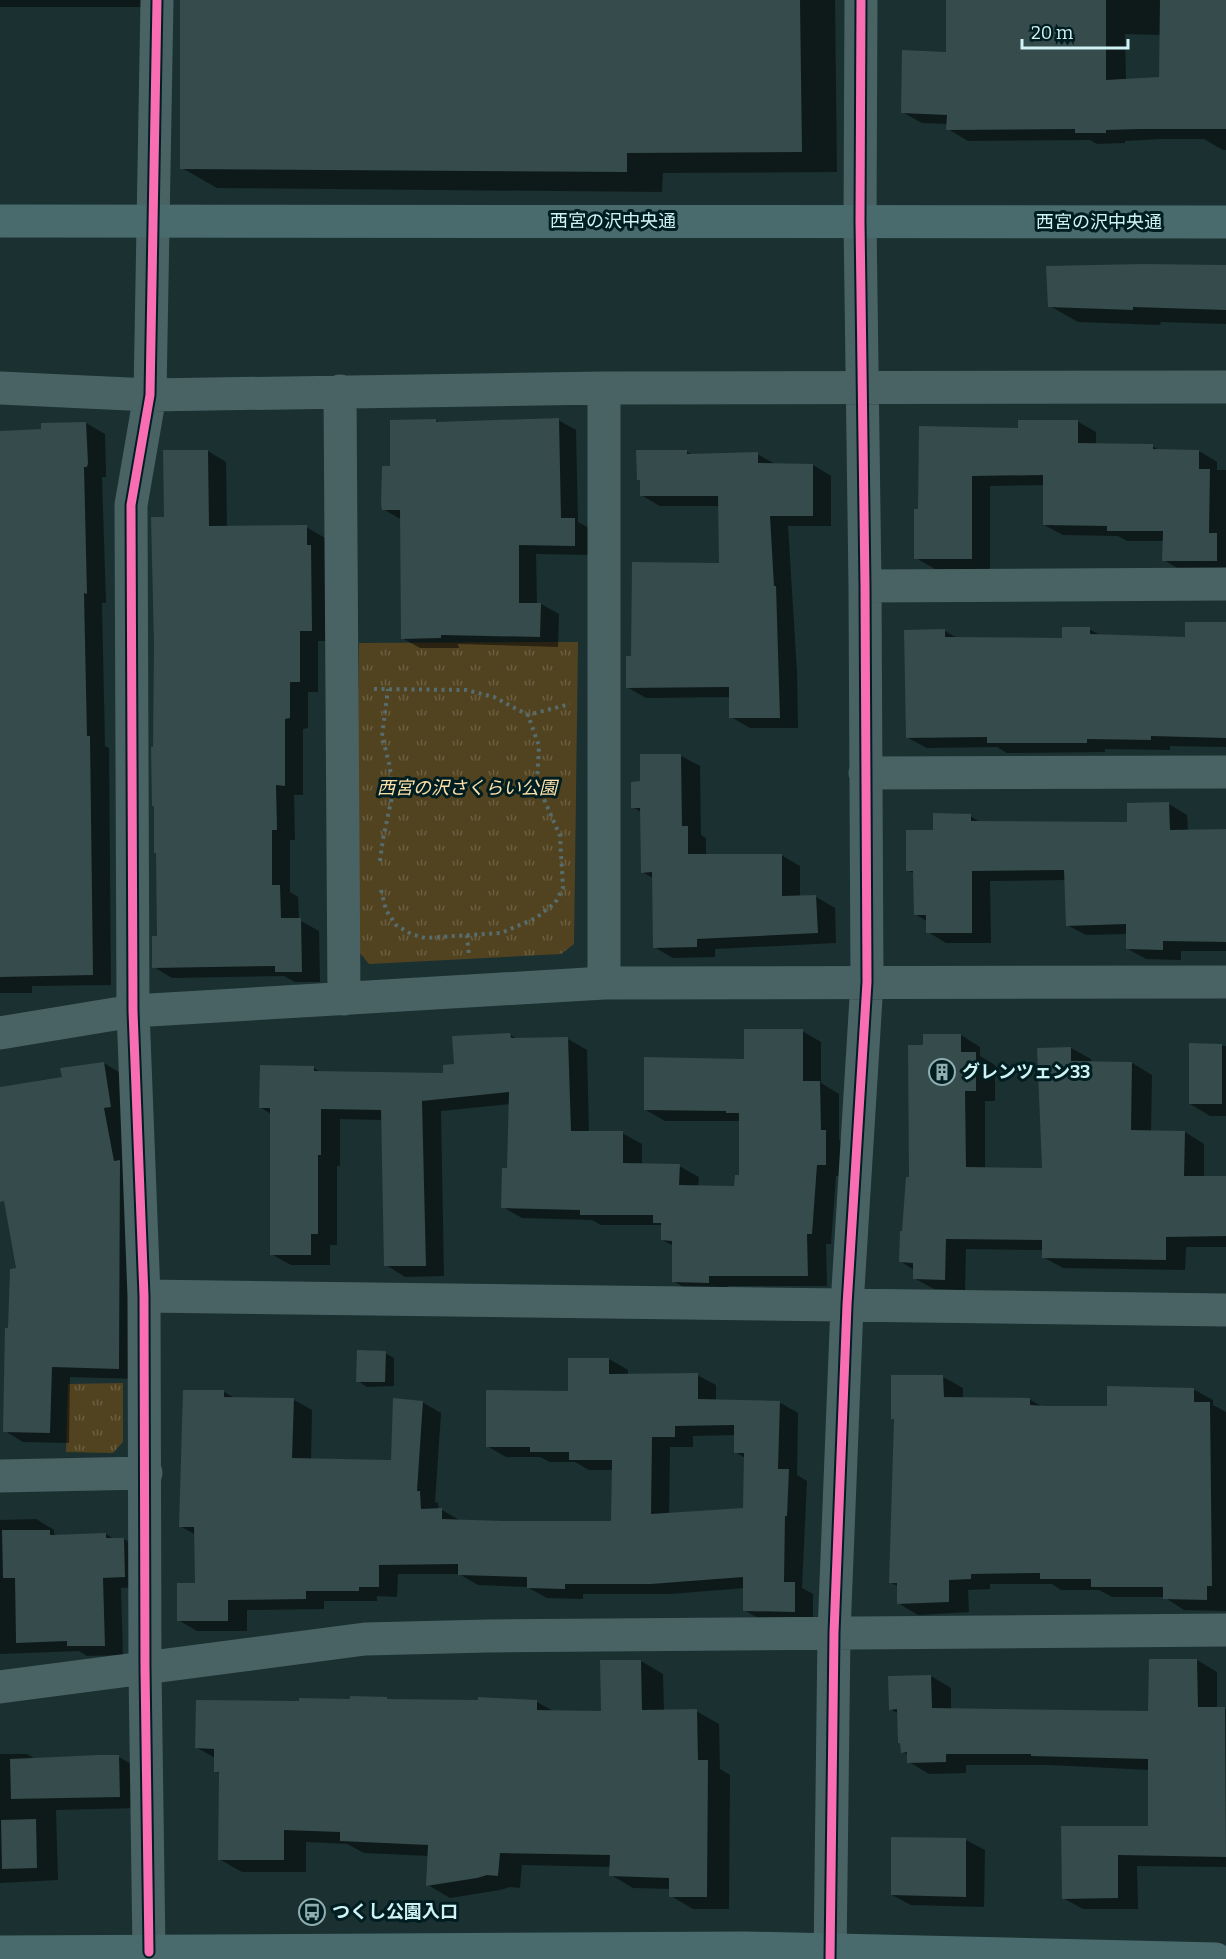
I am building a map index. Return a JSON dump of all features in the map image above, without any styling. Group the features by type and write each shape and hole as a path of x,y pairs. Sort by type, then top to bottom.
{"street":[{"path":"149,1952 145,1668 144,1296 133,1011 131,505 150,395 157,0"},
{"path":"830,1954 834,1633 847,1305 867,982 865,586 861,387 861,0"},
{"name":"西宮の沢中央通","path":"0,221 1226,222"},
{"path":"0,388 150,395 604,388 1226,387"},
{"path":"604,388 604,983"},
{"path":"340,391 344,999"},
{"path":"865,586 1226,584"},
{"path":"865,773 1226,772"},
{"path":"0,1033 133,1011 604,983 1226,982"},
{"path":"144,1296 1226,1310"},
{"path":"0,1476 146,1473"},
{"path":"0,1687 365,1639 1226,1630"},
{"path":"0,1952 746,1948 830,1954 1216,1959"}],"path":[{"path":"369,689 466,690 494,697 528,715 578,702"},
{"path":"379,871 392,797 390,767 382,736 388,689"},
{"path":"380,881 386,910 396,925 411,934 425,938 501,933 536,918 555,903 562,888 560,836 537,783 539,746 528,715"},
{"path":"467,935 471,963"}],"green space":[{"name":"西宮の沢さくらい公園","path":"578,642 574,944 561,954 369,964 355,947 359,643"},
{"path":"123,1383 123,1442 113,1453 66,1452 68,1384"}],"building":[{"path":"180,0 800,0 802,152 627,153 627,172 180,169"},
{"path":"946,0 1106,0 1106,80 1159,77 1160,0 1226,0 1226,129 1106,130 1106,133 1075,133 1075,129 946,130 947,115 901,113 902,50 946,52"},
{"path":"1226,265 1226,310 1048,307 1046,266"},
{"path":"559,418 561,518 575,518 575,546 519,545 519,603 541,603 540,637 441,635 441,638 401,639 400,510 382,510 381,504 382,466 390,466 390,420 436,419 436,422"},
{"path":"1018,420 1078,420 1078,443 1153,444 1153,449 1199,450 1199,469 1210,469 1209,533 1217,533 1217,561 1162,561 1163,531 1107,531 1107,526 1043,525 1043,475 972,476 972,559 914,559 914,509 918,509 919,426 1018,428"},
{"path":"86,422 88,463 87,467 84,467 87,594 84,593 87,736 90,736 93,975 0,977 0,431 41,429 41,423"},
{"path":"163,450 208,450 209,526 307,525 307,545 311,545 312,631 300,631 300,682 290,682 290,718 285,719 285,786 276,785 277,830 272,830 272,885 280,885 281,918 301,918 302,972 275,972 275,966 152,968 152,936 157,936 151,747 153,747 154,645 151,517 164,517"},
{"path":"636,450 687,450 687,454 758,452 758,463 813,464 813,516 770,516 774,586 776,586 780,718 729,718 729,687 626,688 626,656 631,656 632,562 719,563 718,496 640,496"},
{"path":"1185,622 1226,622 1226,738 1151,736 1151,740 1087,739 1087,743 987,743 987,737 906,738 904,630 945,629 945,637 1062,638 1062,627 1090,627 1090,634 1185,637"},
{"path":"640,754 681,754 682,826 688,826 688,854 782,854 782,896 816,895 818,933 697,939 697,947 653,948 652,872 641,873 640,808 631,808 631,782 640,781"},
{"path":"1169,802 1170,830 1226,829 1226,942 1163,941 1163,950 1126,949 1126,924 1066,926 1064,870 972,871 972,933 926,933 926,915 914,915 913,871 906,871 906,830 933,830 933,813 971,814 971,821 1127,822 1127,803"},
{"path":"744,1029 803,1029 803,1081 820,1081 821,1130 826,1130 826,1165 817,1165 812,1234 807,1234 808,1276 709,1276 709,1283 672,1282 672,1241 661,1240 661,1223 653,1223 653,1215 580,1215 580,1210 501,1208 502,1168 507,1168 509,1092 422,1101 426,1266 384,1266 381,1110 321,1109 321,1155 318,1155 318,1234 311,1234 311,1255 270,1255 270,1108 259,1108 260,1065 314,1066 314,1071 443,1073 443,1065 454,1064 452,1036 510,1033 511,1038 568,1037 571,1131 623,1131 623,1163 680,1164 679,1185 734,1186 735,1175 739,1175 739,1113 644,1110 644,1057 744,1059"},
{"path":"923,1034 961,1034 961,1052 976,1052 976,1091 965,1091 966,1167 1042,1168 1037,1048 1071,1047 1071,1061 1132,1062 1131,1130 1185,1131 1184,1176 1226,1176 1226,1236 1166,1237 1166,1260 1042,1258 1042,1240 946,1239 945,1280 913,1279 913,1263 899,1262 900,1231 902,1231 906,1177 909,1177 908,1045 923,1045"},
{"path":"1189,1043 1222,1044 1222,1104 1189,1104"},
{"path":"104,1062 111,1107 104,1108 114,1161 120,1160 119,1369 52,1367 50,1433 3,1432 5,1328 8,1328 10,1269 16,1268 4,1201 0,1202 0,1087 62,1077 60,1068"},
{"path":"357,1350 386,1351 385,1382 356,1382"},
{"path":"568,1358 609,1358 609,1374 698,1373 698,1399 780,1401 778,1469 789,1469 787,1516 785,1516 784,1582 795,1582 795,1612 743,1611 743,1577 651,1584 565,1584 565,1589 527,1588 527,1577 458,1575 458,1564 379,1565 379,1587 359,1587 359,1591 306,1591 306,1599 228,1600 228,1621 177,1621 177,1583 195,1583 194,1527 179,1527 183,1390 224,1390 224,1397 294,1398 292,1458 391,1460 393,1398 423,1401 417,1491 420,1491 421,1509 442,1508 442,1519 611,1521 612,1460 569,1460 569,1452 530,1452 530,1447 486,1447 486,1390 568,1391","holes":["734,1425 734,1453 744,1453 743,1508 651,1514 652,1437 675,1437 675,1426"]},
{"path":"891,1375 943,1375 944,1397 1030,1398 1030,1405 1047,1406 1107,1406 1107,1386 1194,1388 1194,1402 1210,1402 1212,1586 1207,1586 1207,1600 1163,1599 1163,1587 1091,1587 1091,1579 1040,1579 1040,1573 971,1574 971,1579 949,1580 949,1602 897,1604 897,1583 889,1583 894,1419 891,1419"},
{"path":"2,1530 50,1530 50,1535 106,1533 106,1538 124,1538 125,1577 103,1578 105,1646 67,1646 67,1641 16,1643 15,1578 3,1578"},
{"path":"1149,1659 1197,1659 1198,1707 1225,1707 1226,1857 1118,1855 1118,1898 1062,1899 1061,1826 1148,1826 1148,1759 1031,1756 1031,1754 946,1754 946,1762 907,1763 907,1752 901,1753 900,1743 898,1743 897,1709 889,1710 888,1676 931,1675 932,1708 1148,1711"},
{"path":"600,1660 641,1660 642,1710 697,1709 698,1760 708,1760 707,1897 669,1897 669,1878 609,1876 610,1855 500,1853 498,1876 487,1875 426,1886 428,1845 340,1841 340,1832 284,1830 284,1860 218,1860 219,1772 214,1772 214,1749 195,1748 196,1700 299,1701 299,1698 350,1699 350,1696 387,1697 387,1699 478,1700 478,1697 537,1700 537,1710 601,1711"},
{"path":"119,1755 120,1797 11,1799 10,1759"},
{"path":"36,1819 37,1868 2,1869 1,1820"},
{"path":"891,1837 966,1838 966,1897 891,1895"}],"cycle path":[{"path":"149,1952 145,1668 144,1296 133,1011 131,505 150,395 157,0"},
{"path":"830,1959 834,1633 847,1305 867,982 860,221 861,0"}],"place":[{"name":"グレンツェン33","path":"942,1072"},
{"name":"つくし公園入口","path":"312,1912"}]}
